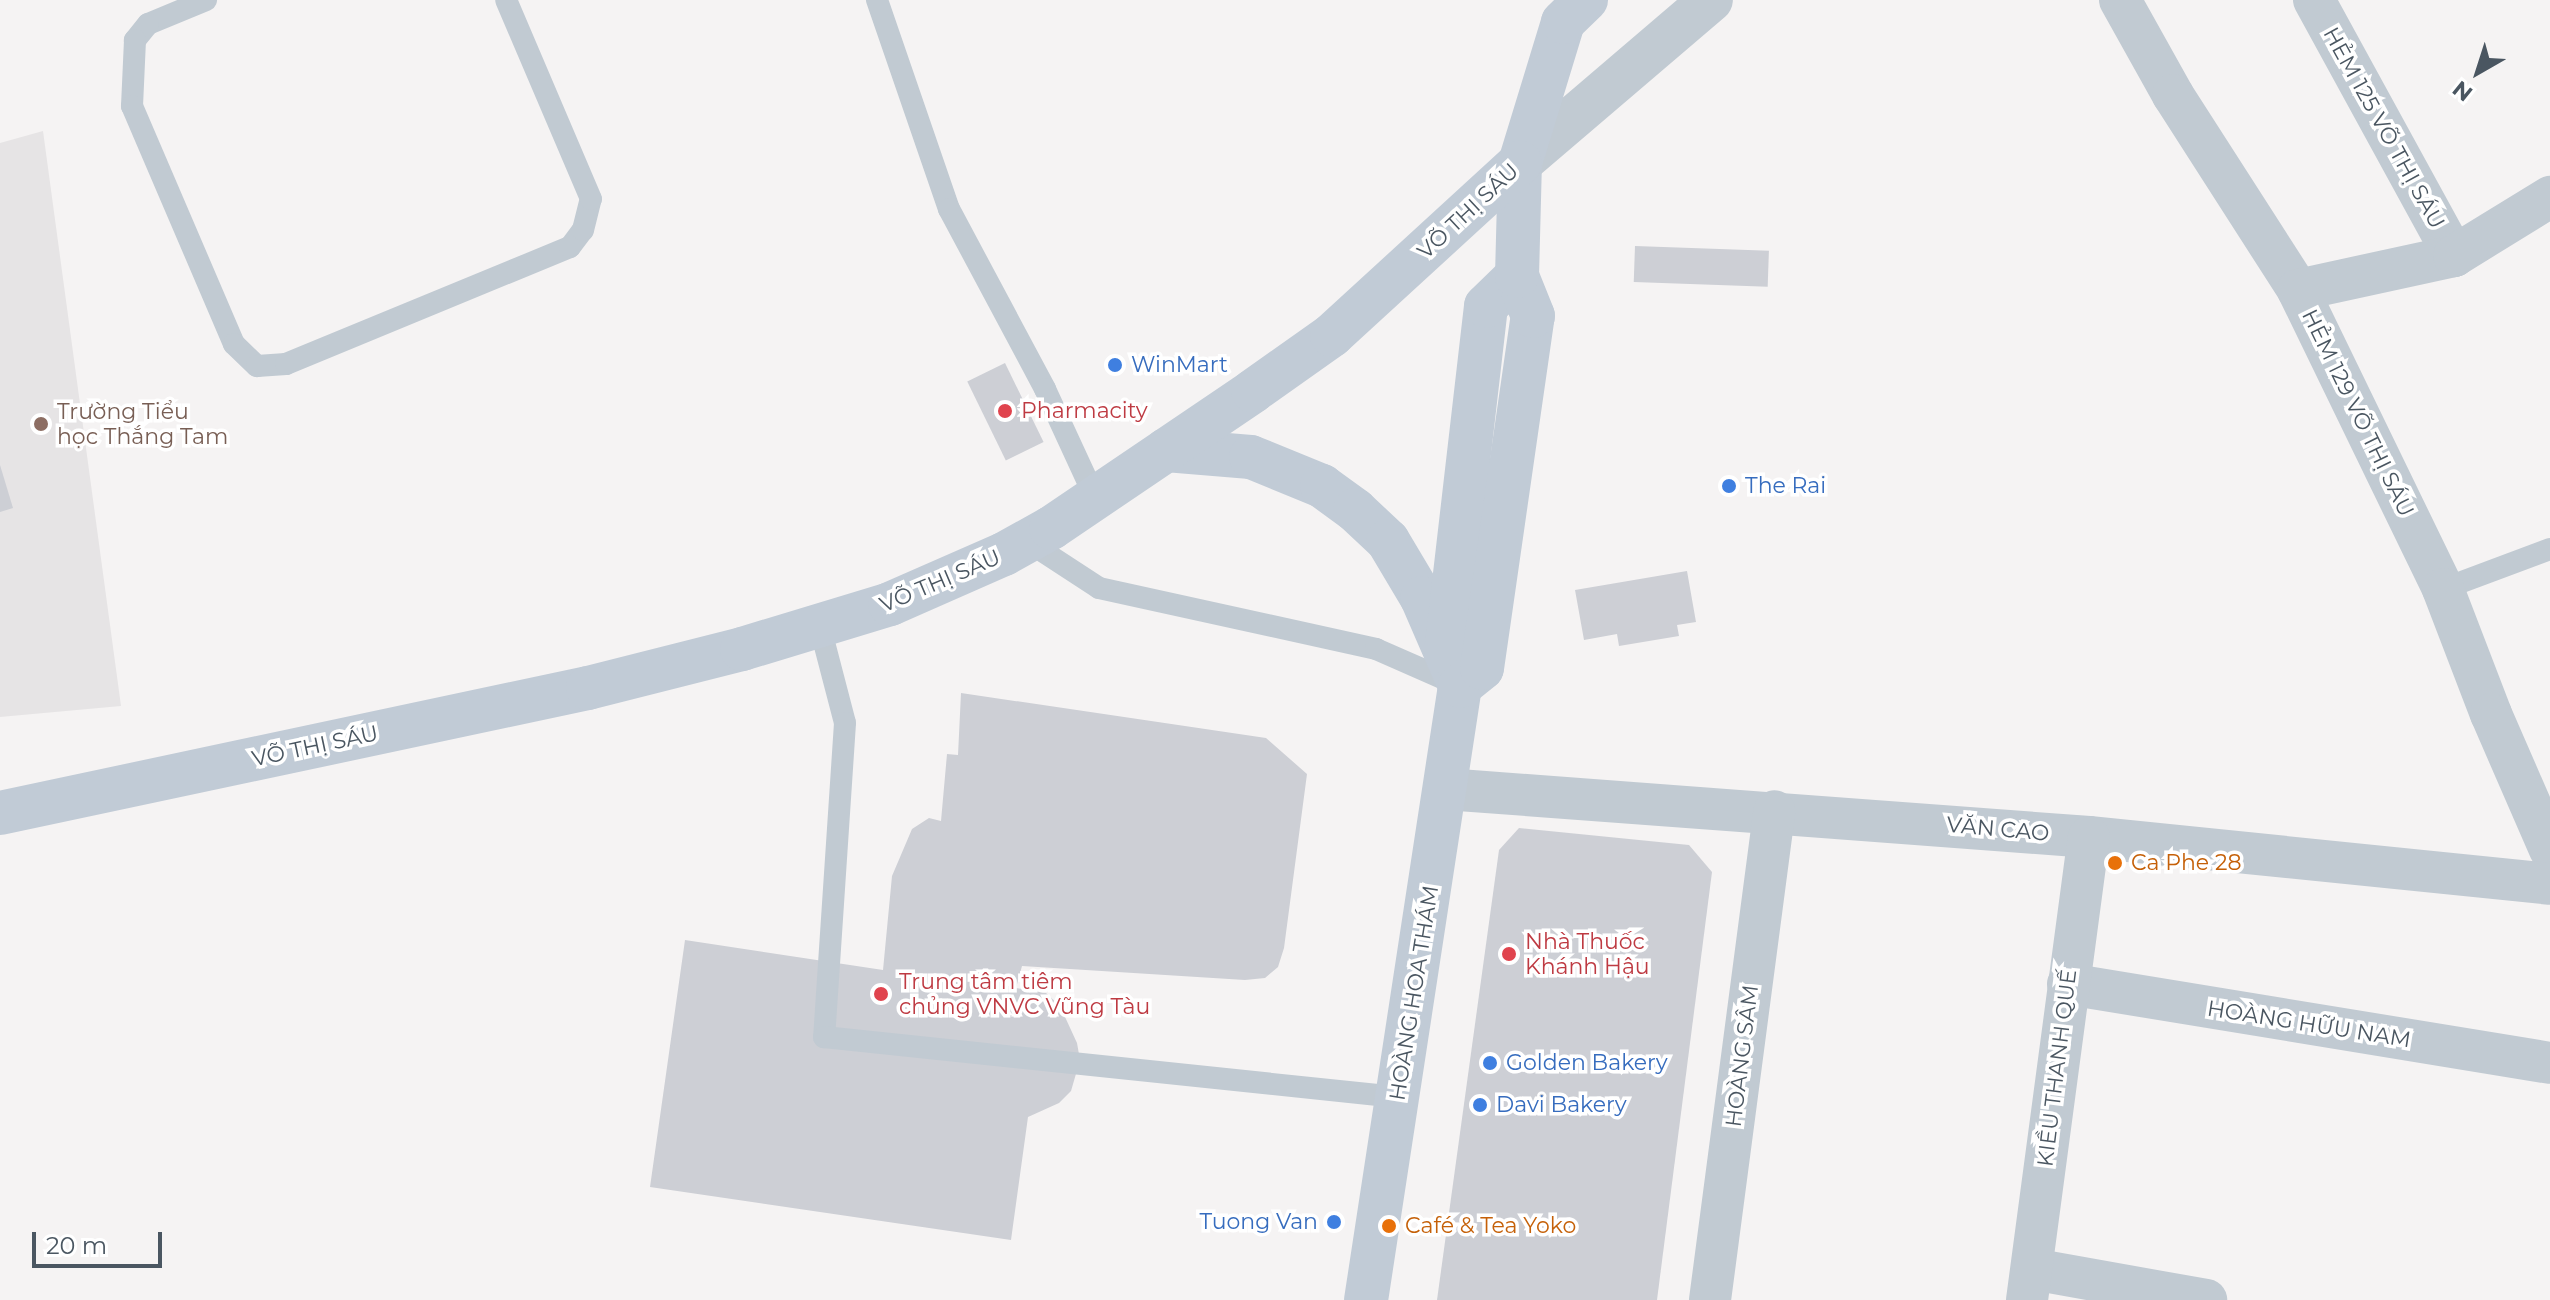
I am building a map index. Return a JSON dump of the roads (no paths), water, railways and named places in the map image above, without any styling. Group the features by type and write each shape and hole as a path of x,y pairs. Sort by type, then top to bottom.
{"main road":[{"path":"1166,450 1251,457 1322,486 1355,510 1388,541 1422,598 1453,672 1482,668 1533,316 1517,276 1520,163 1567,7"},
{"name":"VÕ THỊ SÁU","path":"0,813 588,688 820,627 890,604 1027,541 1332,335 1520,163"},
{"name":"HOÀNG HOA THÁM","path":"1366,1300 1445,789 1453,672"}],"street":[{"name":"VÕ THỊ SÁU","path":"1520,163 1711,0"},
{"name":"HẺM 129 VÕ THỊ SÁU","path":"2120,0 2173,95 2298,290 2443,589 2491,714 2550,850"},
{"name":"HẺM 125 VÕ THỊ SÁU","path":"2314,0 2454,256"},
{"path":"2298,290 2454,256 2550,197"},
{"name":"VĂN CAO","path":"1445,789 1774,811 2089,837 2550,884"},
{"name":"HOÀNG SÂM","path":"1710,1300 1774,811"},
{"name":"KIỀU THANH QUẾ","path":"2029,1284 2089,837"},
{"name":"HOÀNG HỮU NAM","path":"2068,984 2550,1063"},
{"path":"2029,1284 2206,1300"}],"lane":[{"path":"206,0 148,24 135,40 132,106 234,344 257,366 286,364 570,247 583,230 591,199 506,0"},
{"path":"877,0 949,209 1045,389 1095,497"},
{"path":"1027,541 1099,588 1376,649 1453,672"},
{"path":"2443,589 2550,549"},
{"path":"820,627 845,723 824,1037 1397,1097"}],"place":[{"name":"WinMart","path":"1115,365"},
{"name":"Pharmacity","path":"1005,411"},
{"name":"Trường Tiểu học Thắng Tam","path":"41,424"},
{"name":"The Rai","path":"1729,486"},
{"name":"Ca Phe 28","path":"2115,863"},
{"name":"Nhà Thuốc Khánh Hậu","path":"1509,954"},
{"name":"Trung tâm tiêm chủng VNVC Vũng Tàu","path":"881,994"},
{"name":"Golden Bakery","path":"1490,1063"},
{"name":"Davi Bakery","path":"1480,1105"},
{"name":"Tuong Van","path":"1334,1222"},
{"name":"Café & Tea Yoko","path":"1389,1226"}]}
